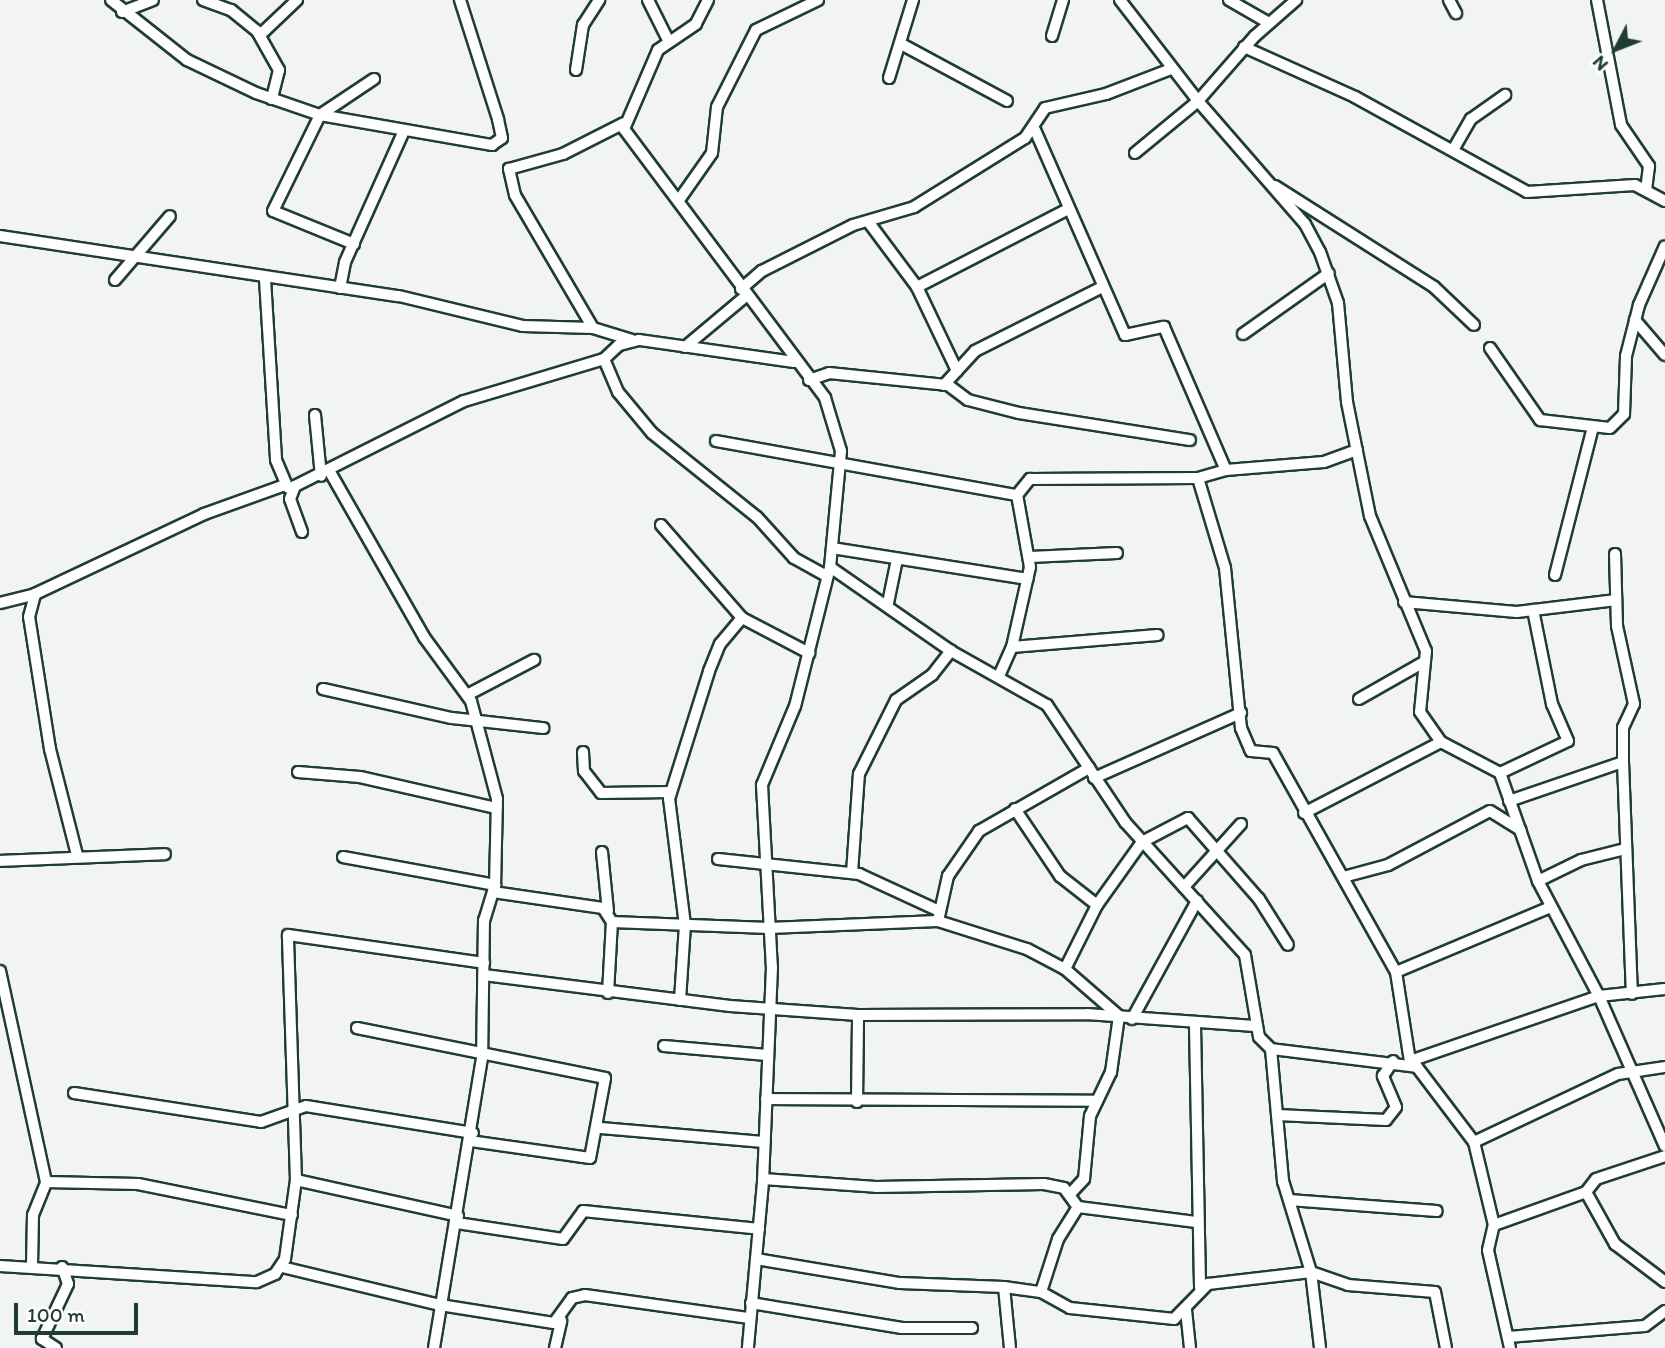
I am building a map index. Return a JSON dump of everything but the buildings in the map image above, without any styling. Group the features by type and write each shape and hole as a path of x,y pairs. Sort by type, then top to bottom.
{"street":[{"path":"111,0 122,12 205,72 272,99 320,115 492,145 502,138 460,0"},
{"path":"122,12 153,0"},
{"path":"203,0 245,19 260,35 279,70 272,99"},
{"path":"260,35 297,0"},
{"path":"576,70 583,25 599,0"},
{"path":"648,0 667,40"},
{"path":"593,328 515,195 509,169 563,154 624,123 667,40 696,24 708,0"},
{"path":"679,200 712,153 717,107 756,30 818,0"},
{"path":"889,78 903,45 913,0"},
{"path":"1052,36 1063,0"},
{"path":"1119,0 1171,69 1305,225 1329,273 1370,516 1404,602 1424,643 1420,712 1441,742 1500,773 1509,801 1526,835 1538,881 1599,996 1665,1146"},
{"path":"1229,0 1269,23"},
{"path":"1135,153 1198,101 1244,47 1296,0"},
{"path":"1449,0 1456,13"},
{"path":"1597,0 1621,125 1649,166 1646,189"},
{"path":"903,45 1007,100"},
{"path":"1244,47 1453,150 1536,195 1646,189 1665,201"},
{"path":"685,347 743,293 794,253 915,207 1035,130 1045,108 1106,94 1171,69"},
{"path":"354,244 272,211 320,115 374,79"},
{"path":"1453,150 1471,119 1505,95"},
{"path":"624,123 743,293 809,380 835,421 841,466 829,572 809,653 762,785 769,928 768,1055 764,1180 748,1348"},
{"path":"1035,130 1066,210 1125,335 1164,327 1226,470"},
{"path":"340,288 354,244 404,131"},
{"path":"1272,185 1375,247 1474,325"},
{"path":"917,287 1066,210"},
{"path":"115,280 170,216"},
{"path":"870,223 917,287 957,371"},
{"path":"0,236 265,279 340,288 523,326 593,328 632,340 794,362"},
{"path":"1490,348 1540,420 1610,428 1624,414 1622,374 1635,320 1665,246"},
{"path":"1243,334 1329,273"},
{"path":"265,279 271,413 277,472 288,488 302,531"},
{"path":"944,384 975,351 1102,287"},
{"path":"1635,320 1665,355"},
{"path":"0,603 35,594 204,514 326,474 464,401 604,359 632,340"},
{"path":"604,359 618,392 652,433 757,517 794,558 829,572 888,603 951,651 1047,705 1091,773 1142,842 1245,955 1257,1026 1271,1049 1289,1200 1311,1272 1320,1348"},
{"path":"809,380 829,373 944,384 973,402 1019,414 1190,440"},
{"path":"315,415 326,474 424,637 467,695 479,719 497,808 494,889 484,920 482,1058 472,1137 440,1305 435,1348"},
{"path":"1555,575 1593,427"},
{"path":"716,441 841,466 1017,495"},
{"path":"1017,495 1030,479 1198,478 1226,470 1324,461 1357,450"},
{"path":"1198,478 1225,568 1241,713 1251,751 1273,753 1304,813 1347,876 1396,972 1409,1061 1474,1142 1494,1225 1488,1250 1509,1343 1645,1326 1665,1311"},
{"path":"999,676 1012,647 1028,579 1030,557 1017,495"},
{"path":"661,525 742,618 809,653"},
{"path":"832,548 1028,579"},
{"path":"1030,557 1117,554"},
{"path":"1615,554 1616,600 1633,704 1623,728 1632,994"},
{"path":"888,603 897,559"},
{"path":"35,594 29,617 50,748 77,855"},
{"path":"1404,602 1533,610 1616,600"},
{"path":"1500,773 1568,741 1552,704 1533,610"},
{"path":"680,1000 685,925 667,817 671,792 712,662 742,618"},
{"path":"1012,647 1158,635"},
{"path":"852,873 859,774 896,700 932,675 951,651"},
{"path":"467,695 534,660"},
{"path":"1359,699 1424,662"},
{"path":"323,689 479,719 543,728"},
{"path":"938,916 964,848 1015,809 1050,796 1091,773 1241,713"},
{"path":"1304,813 1441,742"},
{"path":"583,752 584,771 601,793 671,792"},
{"path":"1509,801 1623,762"},
{"path":"298,772 360,777 497,808"},
{"path":"1015,809 1060,876 1097,905"},
{"path":"1347,876 1388,865 1490,811 1526,835"},
{"path":"1065,969 1097,905 1142,842 1188,818 1259,899 1288,945"},
{"path":"1184,887 1241,824"},
{"path":"1538,881 1625,849"},
{"path":"602,852 608,911 612,922 608,993"},
{"path":"0,862 77,855 165,854"},
{"path":"343,857 608,911"},
{"path":"718,859 852,873 938,916 974,927 1065,969 1119,1016"},
{"path":"1132,1019 1197,901"},
{"path":"1396,972 1551,907"},
{"path":"612,922 769,928 938,916"},
{"path":"282,1267 296,1180 290,1111 288,935 484,963"},
{"path":"0,971 46,1182 33,1215 32,1266"},
{"path":"484,975 608,993 858,1015 1119,1016 1195,1025 1257,1026"},
{"path":"1271,1049 1409,1061 1599,996 1665,989"},
{"path":"857,1102 858,1015"},
{"path":"1070,1194 1084,1180 1086,1137 1097,1101 1111,1072 1119,1016"},
{"path":"756,1259 900,1283 1004,1287 1041,1292 1070,1308 1174,1320 1186,1310 1200,1288 1196,1222 1202,1183 1195,1025"},
{"path":"74,1093 261,1122 306,1105 584,1159 596,1152 603,1074 482,1058 357,1028"},
{"path":"664,1046 768,1055"},
{"path":"1277,1115 1386,1120 1396,1107 1383,1076 1393,1061"},
{"path":"1474,1142 1537,1107 1631,1069 1665,1067"},
{"path":"766,1100 1097,1101"},
{"path":"600,1128 764,1142"},
{"path":"1494,1225 1586,1192 1596,1179 1665,1156"},
{"path":"296,1180 457,1220 563,1238 583,1211 759,1229"},
{"path":"764,1180 876,1186 1044,1184 1070,1194 1078,1207"},
{"path":"46,1182 138,1184 292,1215"},
{"path":"1586,1192 1615,1244 1663,1278"},
{"path":"1289,1200 1437,1211"},
{"path":"1078,1207 1196,1222"},
{"path":"1041,1292 1058,1239 1078,1207"},
{"path":"0,1266 62,1267 257,1282 282,1267 440,1305 561,1321"},
{"path":"56,1348 42,1339 68,1284 62,1267"},
{"path":"1200,1288 1239,1277 1311,1272 1348,1285 1435,1292 1446,1348"},
{"path":"1004,1287 1010,1348"},
{"path":"555,1348 561,1321 572,1298 584,1295 749,1318"},
{"path":"751,1303 902,1328 972,1328"},
{"path":"1186,1310 1190,1348"}]}
